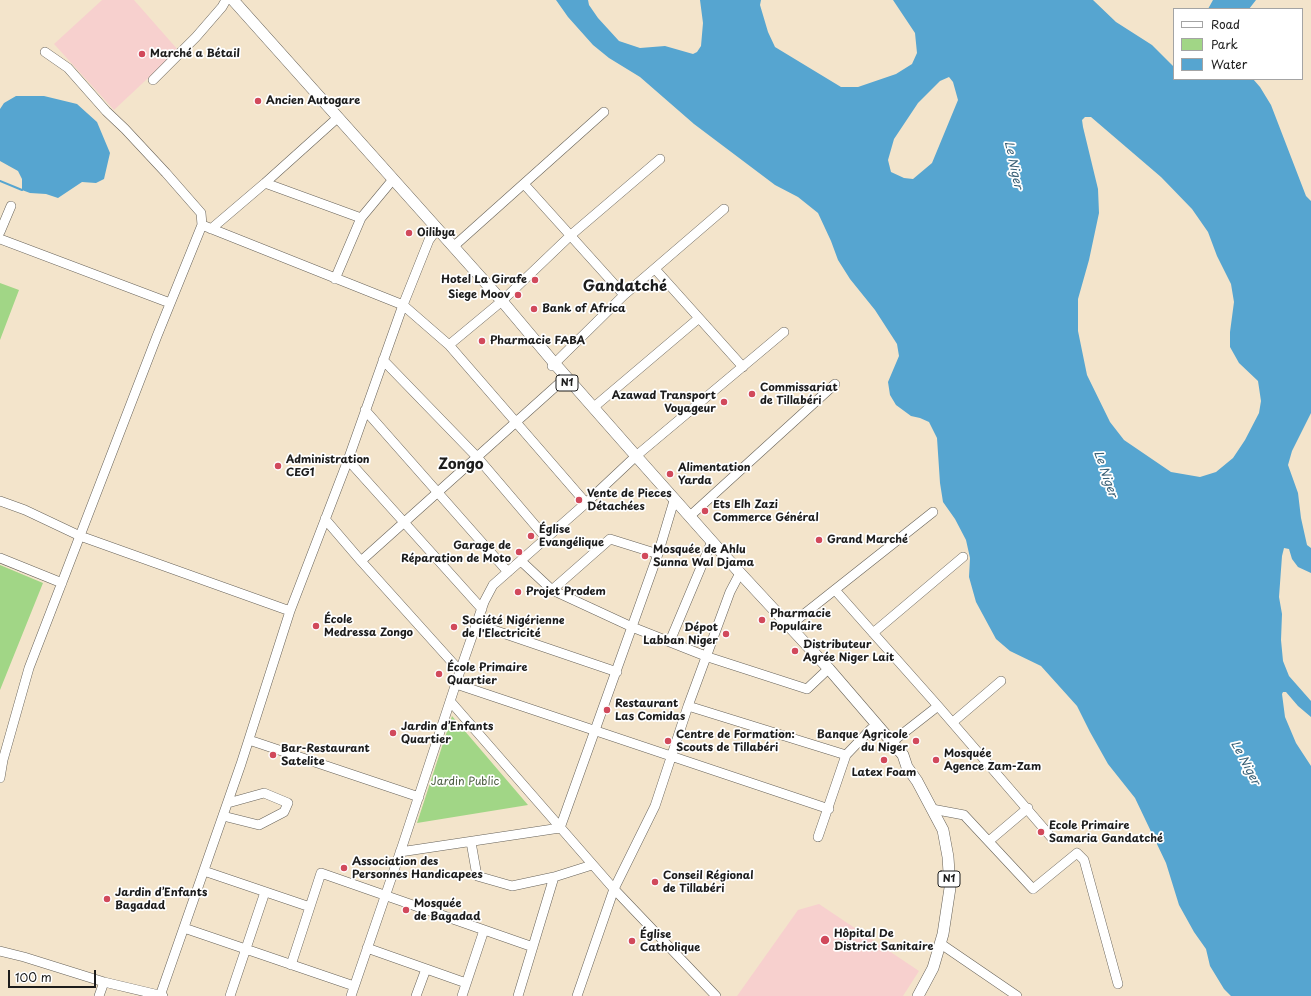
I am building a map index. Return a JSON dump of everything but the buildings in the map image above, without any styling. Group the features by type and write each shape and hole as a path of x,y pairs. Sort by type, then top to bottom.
{"main road":[{"name":"N1","path":"227,0 390,183 501,302"},
{"name":"N1","path":"233,0 435,231 453,247 501,302 564,379 673,504 710,543 825,672 897,758 907,767"},
{"name":"N1","path":"553,365 594,407 634,458 690,516 710,543"},
{"name":"N1","path":"739,576 789,626 903,755 907,767 943,830 948,856 950,888 946,918 941,944 933,968 918,996"}],"street":[{"path":"153,80 196,37 227,0"},
{"path":"0,778 3,760 29,668 170,303 202,225 201,213 166,173 106,111 68,68 45,52"},
{"path":"453,247 604,112"},
{"path":"211,229 334,121"},
{"path":"449,345 501,302 571,235 660,159"},
{"path":"265,183 361,218"},
{"path":"335,279 361,218 390,183"},
{"path":"524,184 624,295"},
{"path":"0,232 11,206"},
{"path":"553,365 624,295 724,209"},
{"path":"202,225 403,305 449,345 586,503"},
{"path":"0,951 104,982 161,996 228,803 290,611 348,460 403,305 429,240 435,231"},
{"path":"0,239 170,303"},
{"path":"655,269 743,367"},
{"path":"594,407 699,318"},
{"path":"351,996 419,797 460,670 476,624 493,585 586,503 634,458 784,332"},
{"path":"383,360 477,457 546,538"},
{"path":"361,561 564,379"},
{"path":"690,516 835,384"},
{"path":"365,410 508,572"},
{"path":"348,460 482,609"},
{"path":"0,501 25,510 80,536 290,611"},
{"path":"560,828 617,672 658,554 673,504"},
{"path":"789,626 933,512"},
{"path":"325,519 460,670"},
{"path":"552,590 610,539 658,554"},
{"path":"670,641 710,543"},
{"path":"873,632 962,557"},
{"path":"0,558 62,583"},
{"path":"521,561 552,590 632,627 708,656 807,689 825,672"},
{"path":"578,996 614,890 655,806 688,706 708,656 730,592 739,576"},
{"path":"835,590 953,722 1028,808 1052,838"},
{"path":"476,624 617,672"},
{"path":"953,722 1001,681"},
{"path":"456,684 829,809"},
{"path":"450,702 614,890 716,996"},
{"path":"688,706 846,755"},
{"path":"892,742 938,706"},
{"path":"818,837 829,809 846,755 872,729"},
{"path":"249,740 419,797"},
{"path":"223,816 259,825 284,812 288,803 264,793 228,803"},
{"path":"989,841 1028,808"},
{"path":"932,809 964,815 1033,889 1077,853 1084,860 1118,984"},
{"path":"400,852 560,828"},
{"path":"471,842 477,876 512,886 554,877 592,865"},
{"path":"204,871 310,907"},
{"path":"291,965 321,873 533,947"},
{"path":"518,996 554,877"},
{"path":"230,996 265,892"},
{"path":"184,928 354,986"},
{"path":"462,996 484,930"},
{"path":"941,944 1017,996"},
{"path":"367,948 466,983"},
{"path":"416,996 426,969"},
{"path":"99,996 104,982"}],"shaded area":[{"path":"102,0 134,0 178,50 114,110 54,44"},
{"name":"Hôpital De District Sanitaire","path":"819,904 919,971 903,996 737,996 798,910"}],"green space":[{"path":"0,283 19,290 0,340"},
{"path":"0,565 43,583 0,690"},
{"name":"Jardin Public","path":"452,716 528,805 417,823"}],"water":[{"name":"Le Niger","path":"556,0 588,0 589,5 598,18 619,41 640,48 665,46 693,54 697,52 701,46 703,23 700,0 761,0 760,5 768,32 775,47 841,87 858,87 896,74 912,64 917,53 915,33 893,0 1093,0 1116,22 1152,45 1173,66 1173,80 1254,80 1260,87 1271,105 1306,196 1311,201 1311,413 1292,451 1288,465 1298,493 1301,518 1307,545 1311,548 1311,573 1298,567 1292,559 1289,549 1284,548 1279,597 1282,614 1281,640 1283,661 1289,676 1311,701 1311,717 1298,706 1286,692 1283,692 1282,694 1285,717 1296,743 1311,766 1311,996 1231,996 1224,989 1210,966 1206,949 1194,932 1179,905 1166,863 1135,798 1108,764 1077,706 1041,666 1010,651 996,639 976,602 969,577 970,558 966,540 955,519 943,502 940,483 937,438 929,422 911,416 896,405 890,395 888,382 899,356 897,344 875,310 850,279 838,260 818,213 798,197 775,185 694,124 640,77 609,58 593,45 568,17","holes":["949,77 953,82 958,100 932,163 913,179 904,178 891,172 888,160 894,139 918,103 940,81","1085,117 1091,117 1161,177 1192,209 1208,232 1217,256 1231,284 1234,302 1230,332 1230,347 1239,363 1258,381 1261,401 1259,413 1245,440 1233,458 1216,472 1200,477 1171,472 1124,440 1110,422 1087,375 1078,331 1078,299 1089,260 1099,213 1098,189 1082,120"]},
{"path":"1213,0 1256,0 1250,8 1209,8"},
{"path":"16,96 44,96 77,104 97,122 110,153 104,179 96,183 82,182 58,198 46,194 30,193 22,190 22,179 18,171 0,161 0,109 4,103"}],"waterway":[{"path":"0,181 22,190"}],"place":[{"name":"Marché a Bétail","path":"142,54"},
{"name":"Ancien Autogare","path":"258,101"},
{"name":"Oilibya","path":"409,233"},
{"name":"Hotel La Girafe","path":"535,280"},
{"name":"Siege Moov","path":"518,295"},
{"name":"Bank of Africa","path":"534,309"},
{"name":"Pharmacie FABA","path":"482,341"},
{"name":"Commissariat de Tillabéri","path":"752,394"},
{"name":"Azawad Transport Voyageur","path":"724,402"},
{"name":"Administration CEG1","path":"278,466"},
{"name":"Alimentation Yarda","path":"670,474"},
{"name":"Vente de Pieces Détachées","path":"579,500"},
{"name":"Ets Elh Zazi Commerce Général","path":"705,511"},
{"name":"Église Evangélique","path":"531,536"},
{"name":"Grand Marché","path":"819,540"},
{"name":"Garage de Réparation de Moto","path":"519,552"},
{"name":"Mosquée de Ahlu Sunna Wal Djama","path":"645,556"},
{"name":"Projet Prodem","path":"518,592"},
{"name":"Pharmacie Populaire","path":"762,620"},
{"name":"École Medressa Zongo","path":"316,626"},
{"name":"Société Nigérienne de l'Electricité","path":"454,627"},
{"name":"Dépot Labban Niger","path":"726,634"},
{"name":"Distributeur Agrée Niger Lait","path":"795,651"},
{"name":"École Primaire Quartier","path":"439,674"},
{"name":"Restaurant Las Comidas","path":"607,710"},
{"name":"Jardin d’Enfants Quartier","path":"393,733"},
{"name":"Centre de Formation: Scouts de Tillabéri","path":"668,741"},
{"name":"Banque Agricole du Niger","path":"916,741"},
{"name":"Bar-Restaurant Satelite","path":"273,755"},
{"name":"Latex Foam","path":"884,760"},
{"name":"Mosquée Agence Zam-Zam","path":"936,760"},
{"name":"Ecole Primaire Samaria Gandatché","path":"1041,832"},
{"name":"Association des Personnes Handicapees","path":"344,868"},
{"name":"Conseil Régional de Tillabéri","path":"655,882"},
{"name":"Jardin d’Enfants Bagadad","path":"107,899"},
{"name":"Mosquée de Bagadad","path":"406,910"},
{"name":"Hôpital De District Sanitaire","path":"825,940"},
{"name":"Église Catholique","path":"632,941"}],"district":[{"name":"Gandatché","path":"625,287"},
{"name":"Zongo","path":"461,465"}]}
